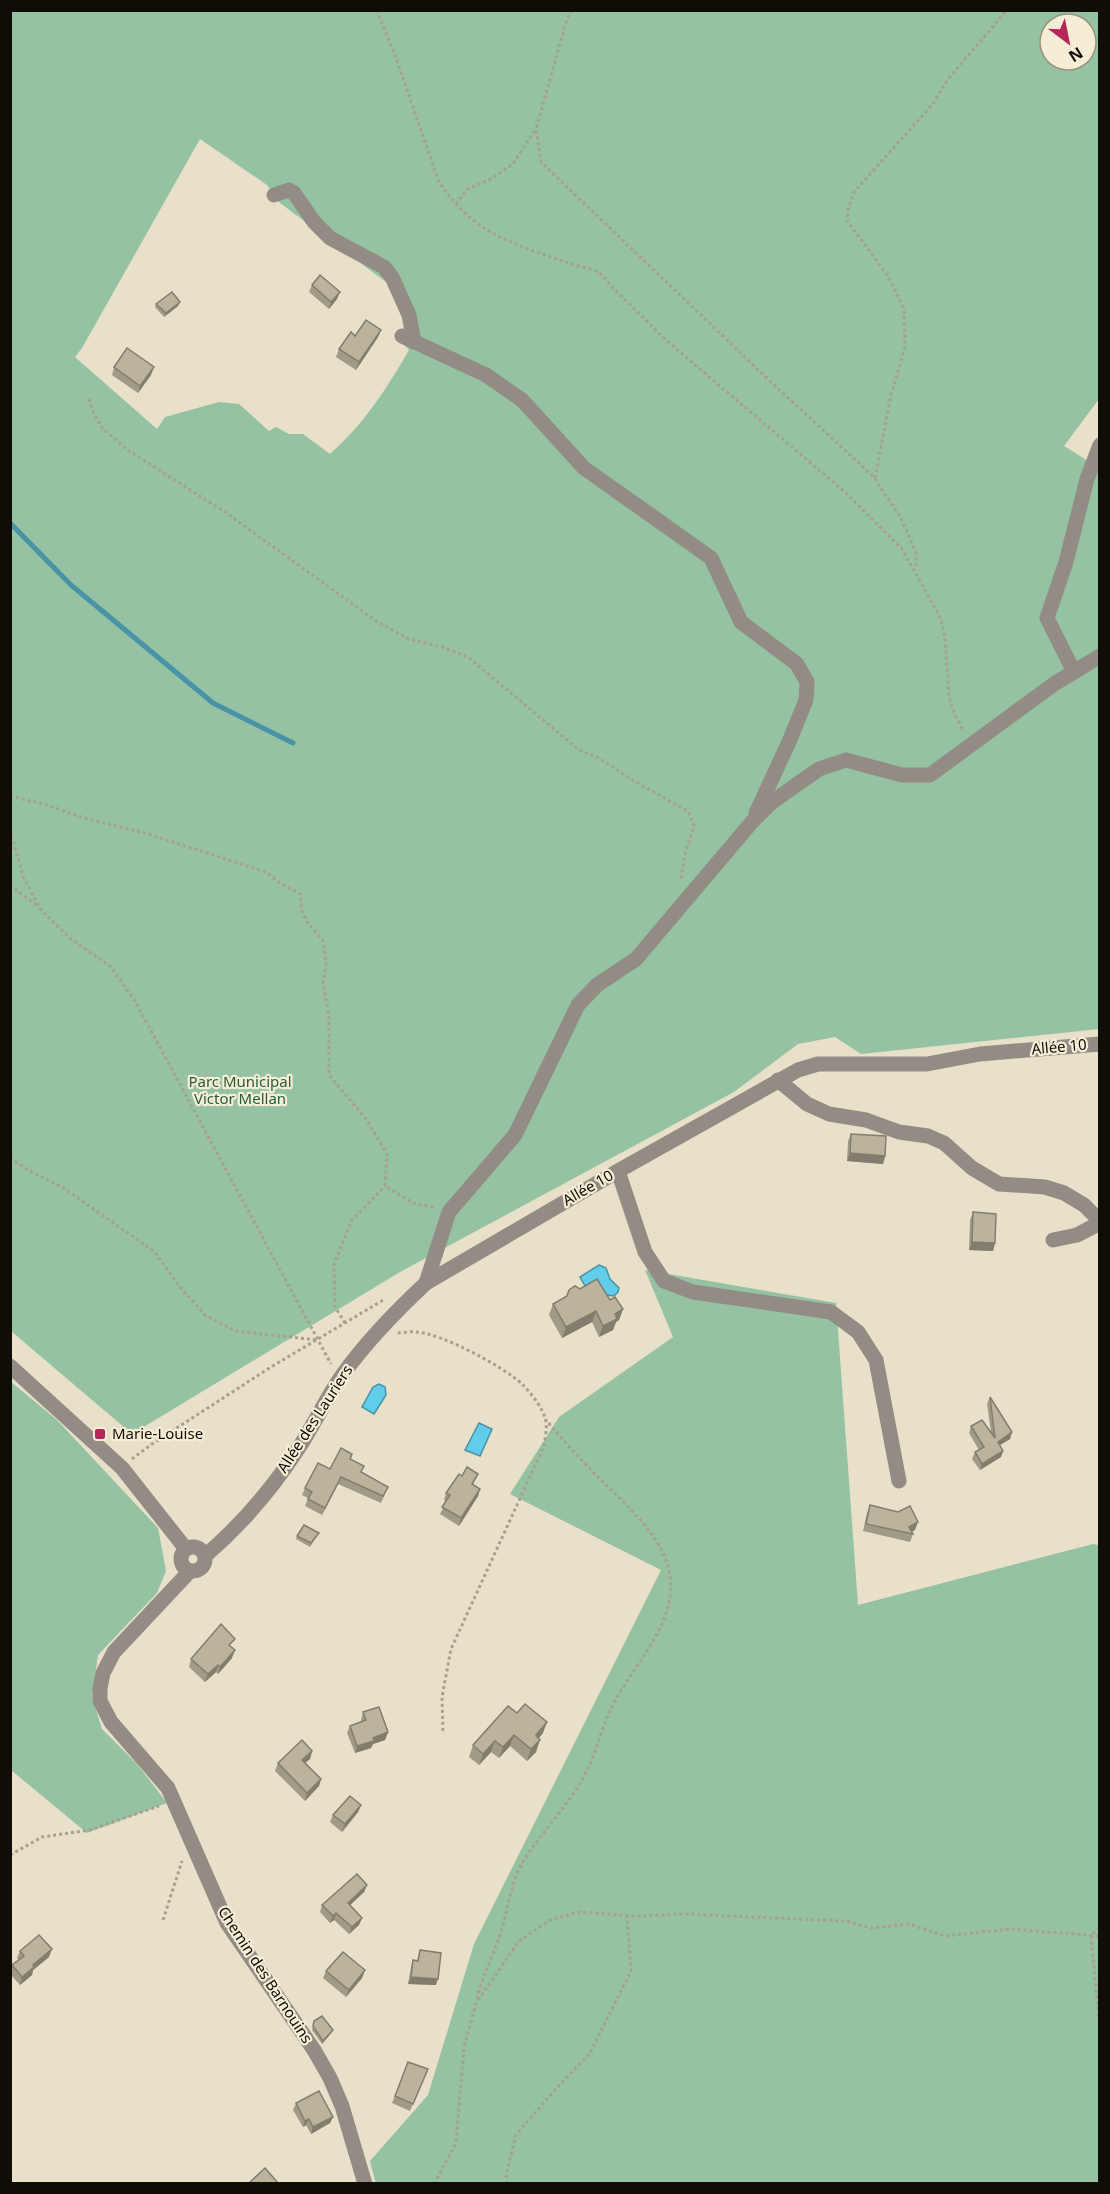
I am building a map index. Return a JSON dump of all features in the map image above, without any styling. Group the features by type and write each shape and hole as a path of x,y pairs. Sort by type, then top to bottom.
{"street":[{"path":"274,195 289,190 294,193 314,222 330,238 384,267 392,277 409,315 408,339 486,375 522,400 584,468 711,558 741,622 797,664 807,682 806,700 752,822"},
{"path":"1074,672 1047,618 1093,477 1100,445"},
{"path":"426,1283 448,1212 515,1135 578,1005 597,985 636,959 752,822 772,802 819,769 846,760 902,775 930,775 971,744 1100,656"},
{"name":"Allée 10","path":"426,1283 798,1070 818,1064 927,1064 980,1054 1100,1044"},
{"path":"778,1080 807,1104 829,1114 866,1120 899,1132 927,1136 945,1143 972,1168 999,1184 1045,1187 1064,1193 1084,1205 1100,1222 1077,1235 1053,1240"},
{"path":"618,1171 645,1252 664,1281 693,1292 831,1312 858,1332 876,1360 899,1481"},
{"name":"Allée des Lauriers","path":"205,1556 234,1531 262,1498 297,1450 342,1375 404,1303 426,1283"},
{"path":"10,1366 122,1468 186,1549"},
{"path":"190,1571 181,1563 186,1549 198,1547 205,1556"},
{"name":"Chemin des Barnouins","path":"205,1556 202,1568 190,1571 121,1642 107,1662 100,1688 100,1701 111,1722 160,1777 175,1801 227,1923 314,2050 330,2078 342,2106 365,2184"}],"path":[{"path":"377,10 439,182 467,216 498,237 581,267 593,269 603,275 610,285 667,341 846,493 902,549 941,619 945,638 949,696 971,744"},
{"path":"456,204 467,189 489,180 513,164 536,129 567,19 572,10"},
{"path":"875,478 891,395 905,347 904,309 888,276 848,222 847,212 854,192 932,105 948,79 1007,10"},
{"path":"536,129 541,162 773,384 875,478 900,516 917,555 914,570"},
{"path":"88,399 104,429 129,451 225,512 376,621 409,639 468,657 579,750 599,758 688,811 693,826 685,854 680,888 684,902"},
{"path":"10,796 145,833 266,872 281,884 300,894 302,910 308,922 323,940 326,963 323,984 329,1016 329,1075 366,1119 387,1154 385,1186 352,1220 334,1264 335,1307 345,1323"},
{"path":"10,830 23,876 40,909"},
{"path":"10,885 40,909 71,939 110,966 135,1001 317,1340 326,1356 342,1375"},
{"path":"10,1158 62,1187 155,1252 180,1287 205,1315 235,1331 317,1340"},
{"path":"385,1186 413,1203 448,1212"},
{"path":"122,1468 152,1444 388,1297"},
{"path":"375,1336 416,1332 433,1335 464,1348 510,1374 523,1385 546,1420 562,1439 645,1525 663,1552 671,1585 666,1617 651,1647 614,1702 588,1769 572,1796 520,1869 499,1937 481,1981 464,2047 456,2143 434,2184"},
{"path":"443,1734 442,1697 451,1649 544,1446 546,1420"},
{"path":"10,1855 42,1837 90,1830 175,1801"},
{"path":"163,1920 190,1836"},
{"path":"476,2002 519,1941 550,1920 578,1912 627,1916 684,1914 833,1921 872,1928 909,1924 945,1936 1010,1929 1100,1936"},
{"path":"507,2184 506,2175 516,2135 590,2053 631,1971 627,1916"},
{"path":"1091,1935 1100,1928"},
{"path":"1091,1935 1100,2030"}],"green space":[{"name":"Parc Municipal Victor Mellan","path":"11,11 1099,11 1099,399 1064,446 1099,468 1099,1029 861,1054 835,1037 798,1044 734,1092 400,1272 132,1434 11,1331","holes":["200,139 267,185 280,203 394,288 407,329 401,342 409,350 392,378 354,430 330,454 303,434 289,434 276,427 269,431 239,404 219,402 165,417 157,429 75,357"]},
{"path":"645,1270 836,1303 858,1605 1093,1544 1099,1545 1099,2183 376,2184 370,2161 428,2095 474,1944 661,1570 510,1494 559,1417 673,1337"},
{"path":"10,1381 57,1420 158,1528 166,1571 157,1593 98,1655 92,1697 102,1729 137,1764 167,1803 87,1833 11,1770"}],"water":[{"path":"599,1265 606,1268 610,1279 619,1288 614,1296 606,1295 596,1280 585,1286 580,1277"},
{"path":"379,1384 385,1387 386,1395 374,1414 362,1407 373,1387"},
{"path":"479,1423 492,1429 480,1456 465,1450"}],"building":[{"path":"320,275 340,292 331,302 312,285"},
{"path":"172,292 180,302 166,313 156,304"},
{"path":"366,320 381,330 359,362 339,349 351,332 355,336"},
{"path":"127,348 154,367 140,386 114,367"},
{"path":"851,1134 886,1136 885,1156 850,1153"},
{"path":"973,1212 996,1214 995,1243 972,1242"},
{"path":"597,1279 610,1300 615,1297 623,1309 615,1314 617,1319 603,1326 596,1311 566,1327 553,1304 567,1296 569,1290 575,1286 580,1289"},
{"path":"990,1397 1012,1432 998,1442 1003,1451 982,1464 975,1452 984,1447 971,1426 982,1420 995,1438"},
{"path":"341,1448 352,1454 350,1459 364,1466 361,1472 388,1487 383,1496 341,1477 325,1508 308,1499 312,1492 305,1488 318,1463 330,1469"},
{"path":"467,1467 478,1474 472,1484 480,1489 461,1518 442,1507 450,1495 446,1493 459,1474 462,1476"},
{"path":"870,1505 898,1512 910,1506 918,1522 909,1527 913,1534 866,1524"},
{"path":"304,1525 319,1533 311,1543 297,1536"},
{"path":"221,1624 235,1639 229,1645 235,1650 220,1667 218,1665 208,1674 191,1659"},
{"path":"525,1704 547,1722 536,1735 540,1740 531,1749 514,1735 503,1747 495,1741 483,1754 473,1745 508,1706 517,1713"},
{"path":"379,1707 388,1732 373,1738 374,1741 357,1746 350,1726 366,1720 363,1712"},
{"path":"302,1740 312,1751 302,1760 321,1779 307,1793 278,1763"},
{"path":"350,1796 361,1805 345,1824 333,1815"},
{"path":"357,1874 367,1885 348,1903 362,1918 352,1927 336,1913 333,1916 322,1905"},
{"path":"39,1935 52,1949 22,1977 12,1965 24,1956 20,1951"},
{"path":"420,1950 441,1953 438,1979 411,1977 413,1960 418,1961"},
{"path":"343,1952 365,1970 349,1990 326,1971"},
{"path":"322,2016 333,2030 323,2041 313,2026 314,2021"},
{"path":"408,2062 428,2069 413,2104 395,2096"},
{"path":"319,2091 333,2117 313,2127 309,2119 305,2121 296,2103"},
{"path":"265,2168 279,2184 248,2184"}],"waterway":[{"path":"10,523 71,585 213,703 293,743"}],"place":[{"name":"Marie-Louise","path":"100,1434"}]}
